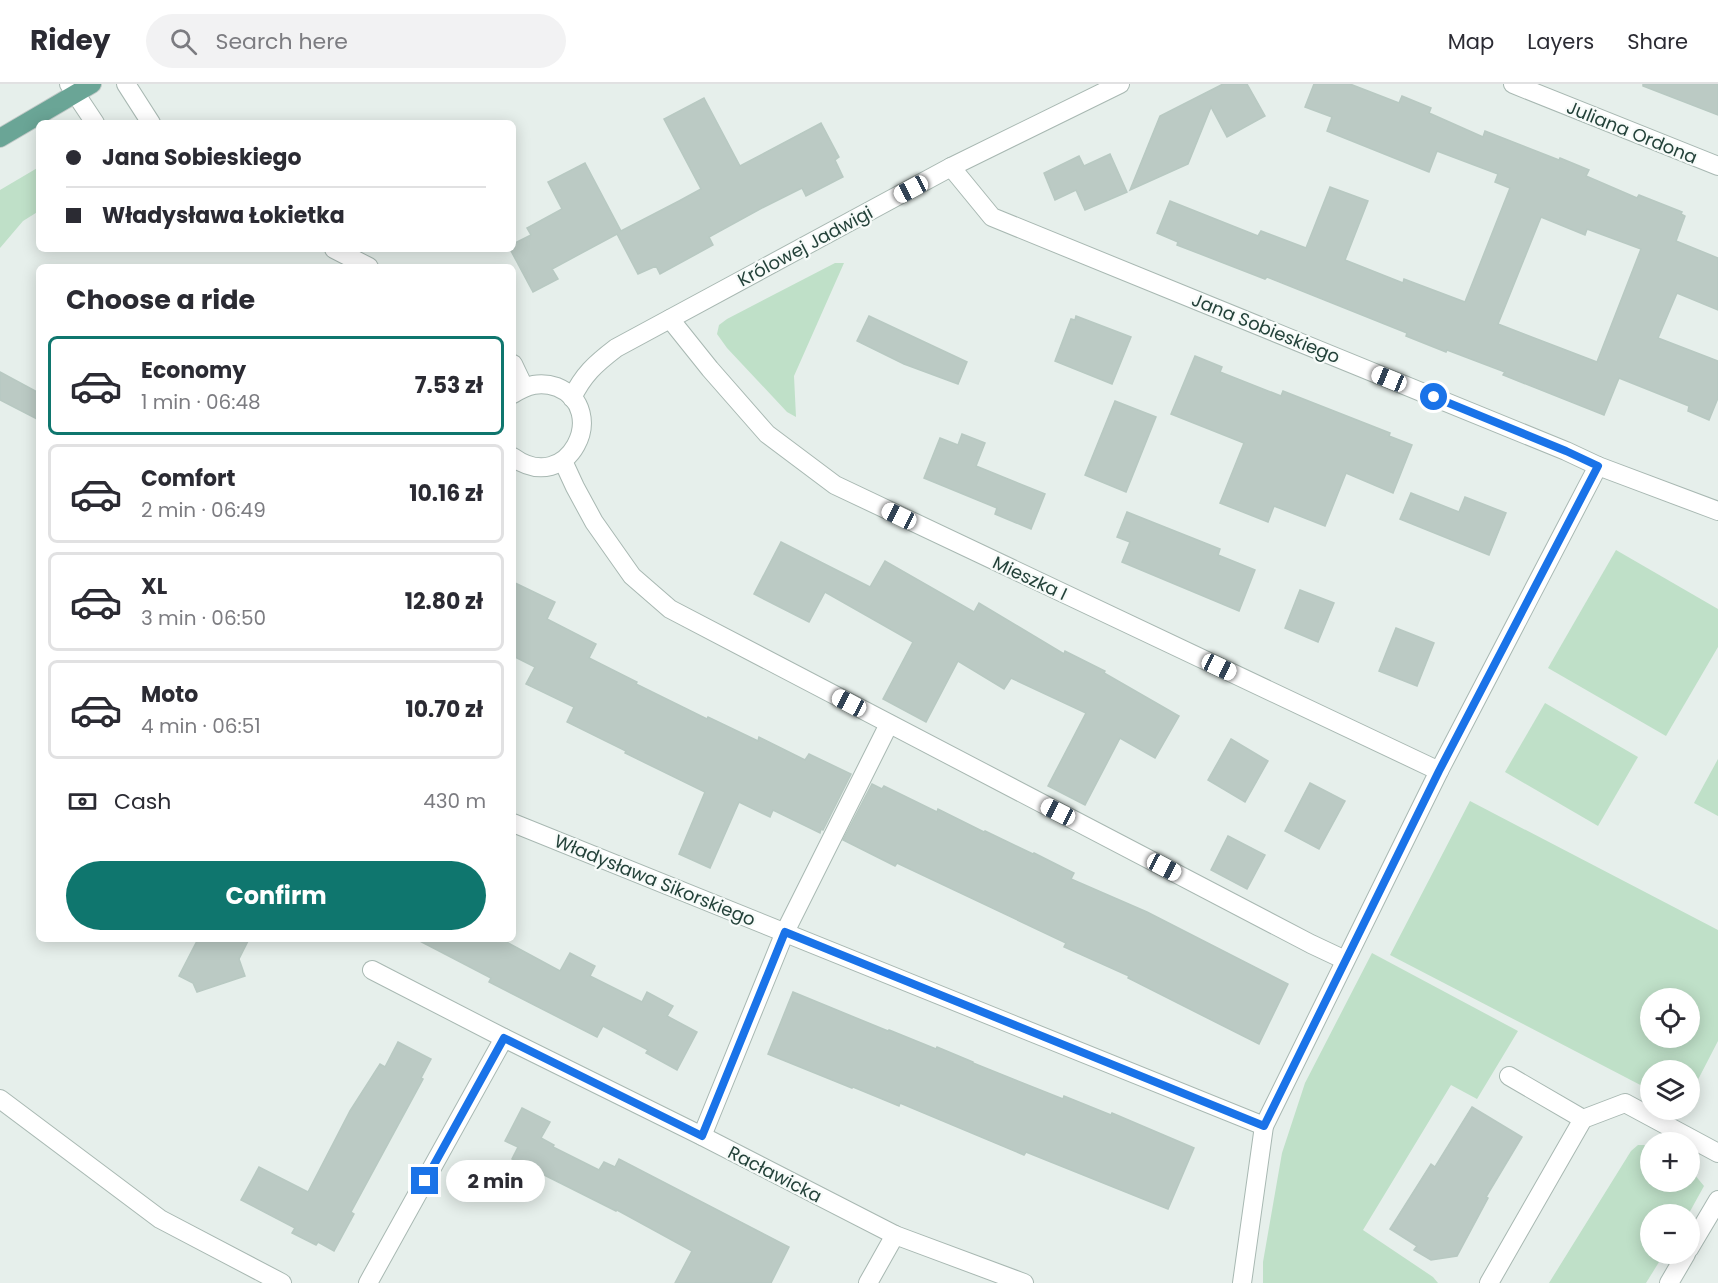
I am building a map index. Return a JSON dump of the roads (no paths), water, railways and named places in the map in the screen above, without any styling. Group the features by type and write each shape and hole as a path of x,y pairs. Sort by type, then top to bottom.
{"main road":[{"path":"0,138 72,89 92,84"}],"street":[{"path":"126,84 149,120"},
{"name":"Królowej Jadwigi","path":"572,398 584,377 616,348 951,167 1120,84"},
{"name":"Juliana Ordona","path":"1513,84 1718,166"},
{"path":"72,89 93,120"},
{"name":"Jana Sobieskiego","path":"951,167 992,217 1598,466 1718,511"},
{"path":"339,252 363,264"},
{"name":"Mieszka I","path":"670,319 767,434 835,485 1439,771"},
{"path":"516,459 535,467 550,466 563,461 573,451 580,438 582,424 580,410 562,389 537,384 518,391"},
{"path":"563,461 594,522 632,576 670,609 1345,960"},
{"path":"1242,1283 1264,1126 1439,771 1598,466"},
{"path":"702,1136 785,932 889,724"},
{"name":"Władysława Sikorskiego","path":"516,824 1264,1126"},
{"name":"Racławicka","path":"372,970 894,1235 1024,1283"},
{"path":"368,1283 504,1038"},
{"path":"1509,1076 1583,1119"},
{"path":"0,1099 160,1219 282,1283"},
{"path":"1489,1283 1583,1119 1625,1103 1718,1153"},
{"path":"1700,1230 1718,1200"},
{"path":"868,1283 894,1235"},
{"path":"1669,1283 1680,1264"}]}
